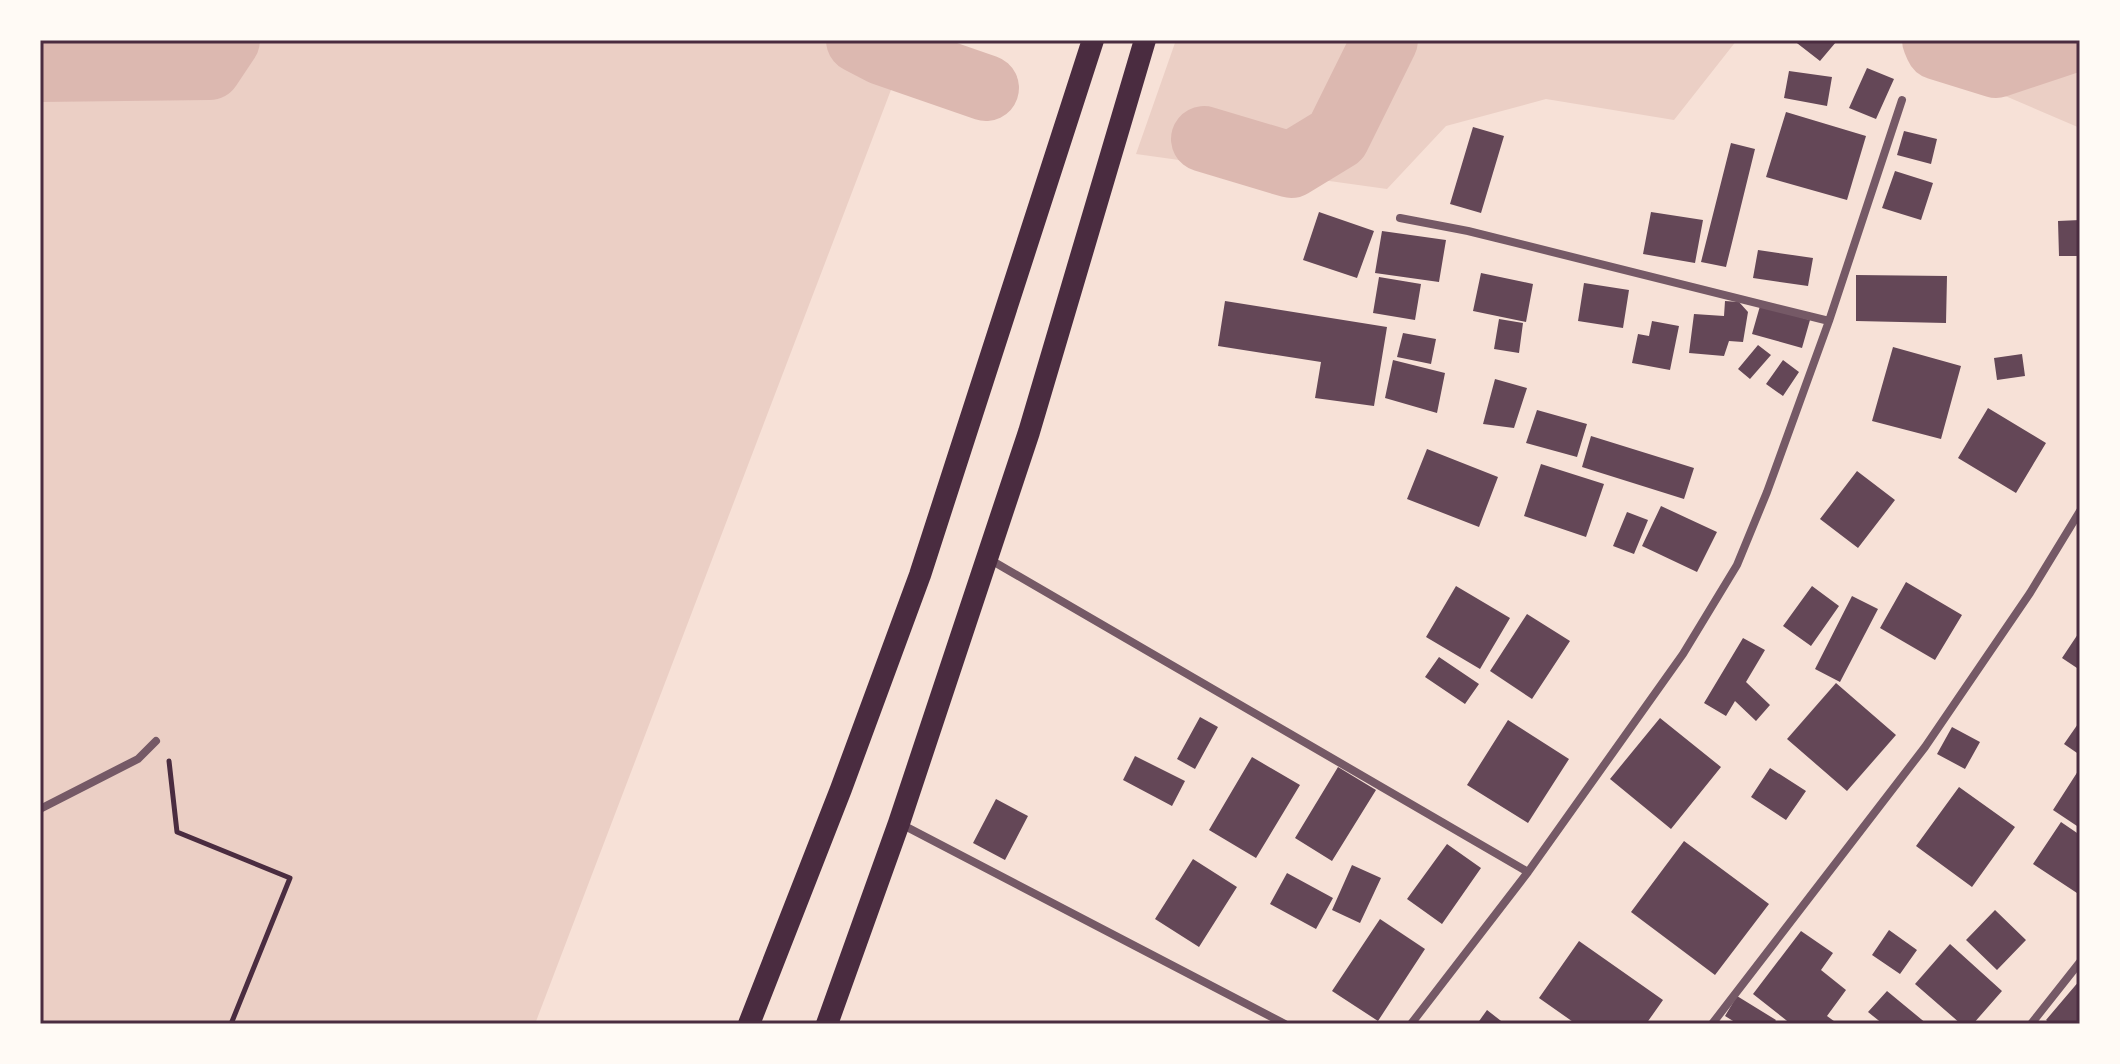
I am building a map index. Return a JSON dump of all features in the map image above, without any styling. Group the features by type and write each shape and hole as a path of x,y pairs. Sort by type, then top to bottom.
{"highway":[{"path":"749,1024 920,575 1093,40"},
{"path":"827,1024 899,823 1034,417 1145,40"}],"street":[{"path":"1411,1024 1528,872 1683,654 1737,565 1829,321 1902,100"},
{"path":"1400,218 1468,231 1829,321"},
{"path":"1712,1024 1925,747 2030,593 2080,511"},
{"path":"988,558 1528,872"},
{"path":"40,809 138,759 156,741"},
{"path":"899,823 1285,1024"},
{"path":"2031,1024 2080,962"}],"path":[{"path":"156,741 168,753 177,832 290,878 231,1024"}],"shaded area":[{"path":"40,40 910,40 535,1024 40,1024"},
{"path":"1176,40 1737,40 1674,120 1546,99 1446,126 1387,189 1136,154"},
{"path":"1925,40 2080,40 2080,128 1989,89"}],"building":[{"path":"1793,40 1834,40 1836,42 1820,61"},
{"path":"1867,68 1894,79 1876,119 1849,108"},
{"path":"1789,71 1832,77 1827,106 1784,98"},
{"path":"1786,112 1866,136 1847,200 1766,177"},
{"path":"1473,127 1504,136 1481,213 1450,204"},
{"path":"1904,131 1937,139 1931,164 1897,155"},
{"path":"1731,143 1755,149 1726,267 1701,262"},
{"path":"1895,171 1933,183 1921,220 1882,208"},
{"path":"1319,212 1374,231 1357,278 1303,260"},
{"path":"1651,212 1703,220 1695,263 1643,254"},
{"path":"2080,220 2080,256 2059,256 2058,221"},
{"path":"1382,231 1446,240 1439,282 1375,273"},
{"path":"1758,250 1813,258 1808,286 1753,278"},
{"path":"1481,273 1533,284 1526,322 1473,311"},
{"path":"1856,275 1947,276 1946,323 1856,321"},
{"path":"1379,277 1421,284 1415,320 1373,313"},
{"path":"1584,283 1629,290 1623,328 1578,321"},
{"path":"1225,301 1387,327 1374,406 1315,398 1321,362 1218,346"},
{"path":"1725,301 1739,302 1748,312 1743,342 1729,341 1724,356 1689,353 1694,314 1724,316"},
{"path":"1760,306 1810,320 1802,348 1752,334"},
{"path":"1499,319 1523,323 1519,353 1494,349"},
{"path":"1652,321 1679,326 1670,370 1632,363 1638,334 1649,336"},
{"path":"1403,333 1436,339 1431,364 1397,357"},
{"path":"1758,345 1771,355 1750,379 1738,369"},
{"path":"1893,347 1961,366 1941,439 1872,421"},
{"path":"2022,354 2025,376 1997,380 1994,358"},
{"path":"1393,360 1445,373 1437,413 1385,398"},
{"path":"1783,360 1799,372 1783,396 1766,384"},
{"path":"1495,379 1527,388 1514,428 1483,424"},
{"path":"1988,408 2046,443 2016,493 1958,458"},
{"path":"1537,410 1587,424 1577,457 1526,443"},
{"path":"1591,436 1694,468 1684,499 1582,467"},
{"path":"1427,449 1498,477 1479,527 1407,499"},
{"path":"1541,464 1604,484 1586,537 1524,516"},
{"path":"1857,471 1895,500 1858,548 1820,519"},
{"path":"1661,506 1717,532 1697,572 1642,546"},
{"path":"1627,512 1648,520 1634,554 1613,546"},
{"path":"1906,582 1962,615 1935,660 1880,628"},
{"path":"1456,586 1510,618 1480,669 1426,637"},
{"path":"1812,586 1839,606 1811,646 1783,626"},
{"path":"1852,596 1878,609 1840,682 1815,669"},
{"path":"1527,614 1570,641 1532,699 1490,671"},
{"path":"2080,631 2080,670 2062,658"},
{"path":"1743,638 1765,650 1746,682 1770,705 1756,721 1735,701 1726,716 1704,703"},
{"path":"1439,657 1479,684 1465,704 1425,677"},
{"path":"1836,683 1896,735 1847,791 1787,739"},
{"path":"1200,717 1218,727 1195,769 1177,759"},
{"path":"1660,718 1721,767 1671,829 1610,779"},
{"path":"1508,720 1569,759 1528,823 1467,785"},
{"path":"2080,721 2080,755 2064,744"},
{"path":"1952,727 1980,742 1965,769 1937,754"},
{"path":"1135,756 1185,781 1172,806 1123,780"},
{"path":"1252,757 1300,785 1256,858 1209,830"},
{"path":"1338,767 1376,790 1332,861 1295,838"},
{"path":"1770,768 1806,791 1786,820 1751,797"},
{"path":"2080,768 2080,828 2053,810"},
{"path":"1959,787 2015,827 1972,887 1916,846"},
{"path":"996,799 1028,816 1005,860 973,843"},
{"path":"2061,822 2080,835 2080,895 2033,864"},
{"path":"1684,841 1769,904 1715,975 1631,912"},
{"path":"1447,844 1481,868 1442,924 1407,899"},
{"path":"1193,859 1237,887 1199,947 1155,919"},
{"path":"1352,865 1381,878 1360,923 1332,910"},
{"path":"1287,873 1333,898 1316,929 1270,904"},
{"path":"1995,910 2026,940 1997,970 1966,940"},
{"path":"1380,919 1425,949 1378,1021 1332,991"},
{"path":"1889,930 1917,950 1900,974 1872,955"},
{"path":"1801,931 1833,953 1821,970 1846,990 1827,1016 1838,1024 1791,1024 1753,994"},
{"path":"1579,941 1663,1000 1646,1024 1576,1024 1539,998"},
{"path":"1950,944 2002,991 1973,1024 1961,1024 1915,984"},
{"path":"2080,980 2080,1024 2051,1024 2046,1020"},
{"path":"1887,991 1927,1024 1883,1024 1868,1012"},
{"path":"1737,996 1776,1020 1773,1024 1738,1024 1725,1016"},
{"path":"1487,1010 1505,1024 1477,1024"}],"waterway":[{"path":"40,69 209,67 227,40"},
{"path":"859,40 882,52 986,88"},
{"path":"1204,139 1291,165 1337,137 1385,40"},
{"path":"1935,40 1938,47 1996,65 2071,40"}]}
